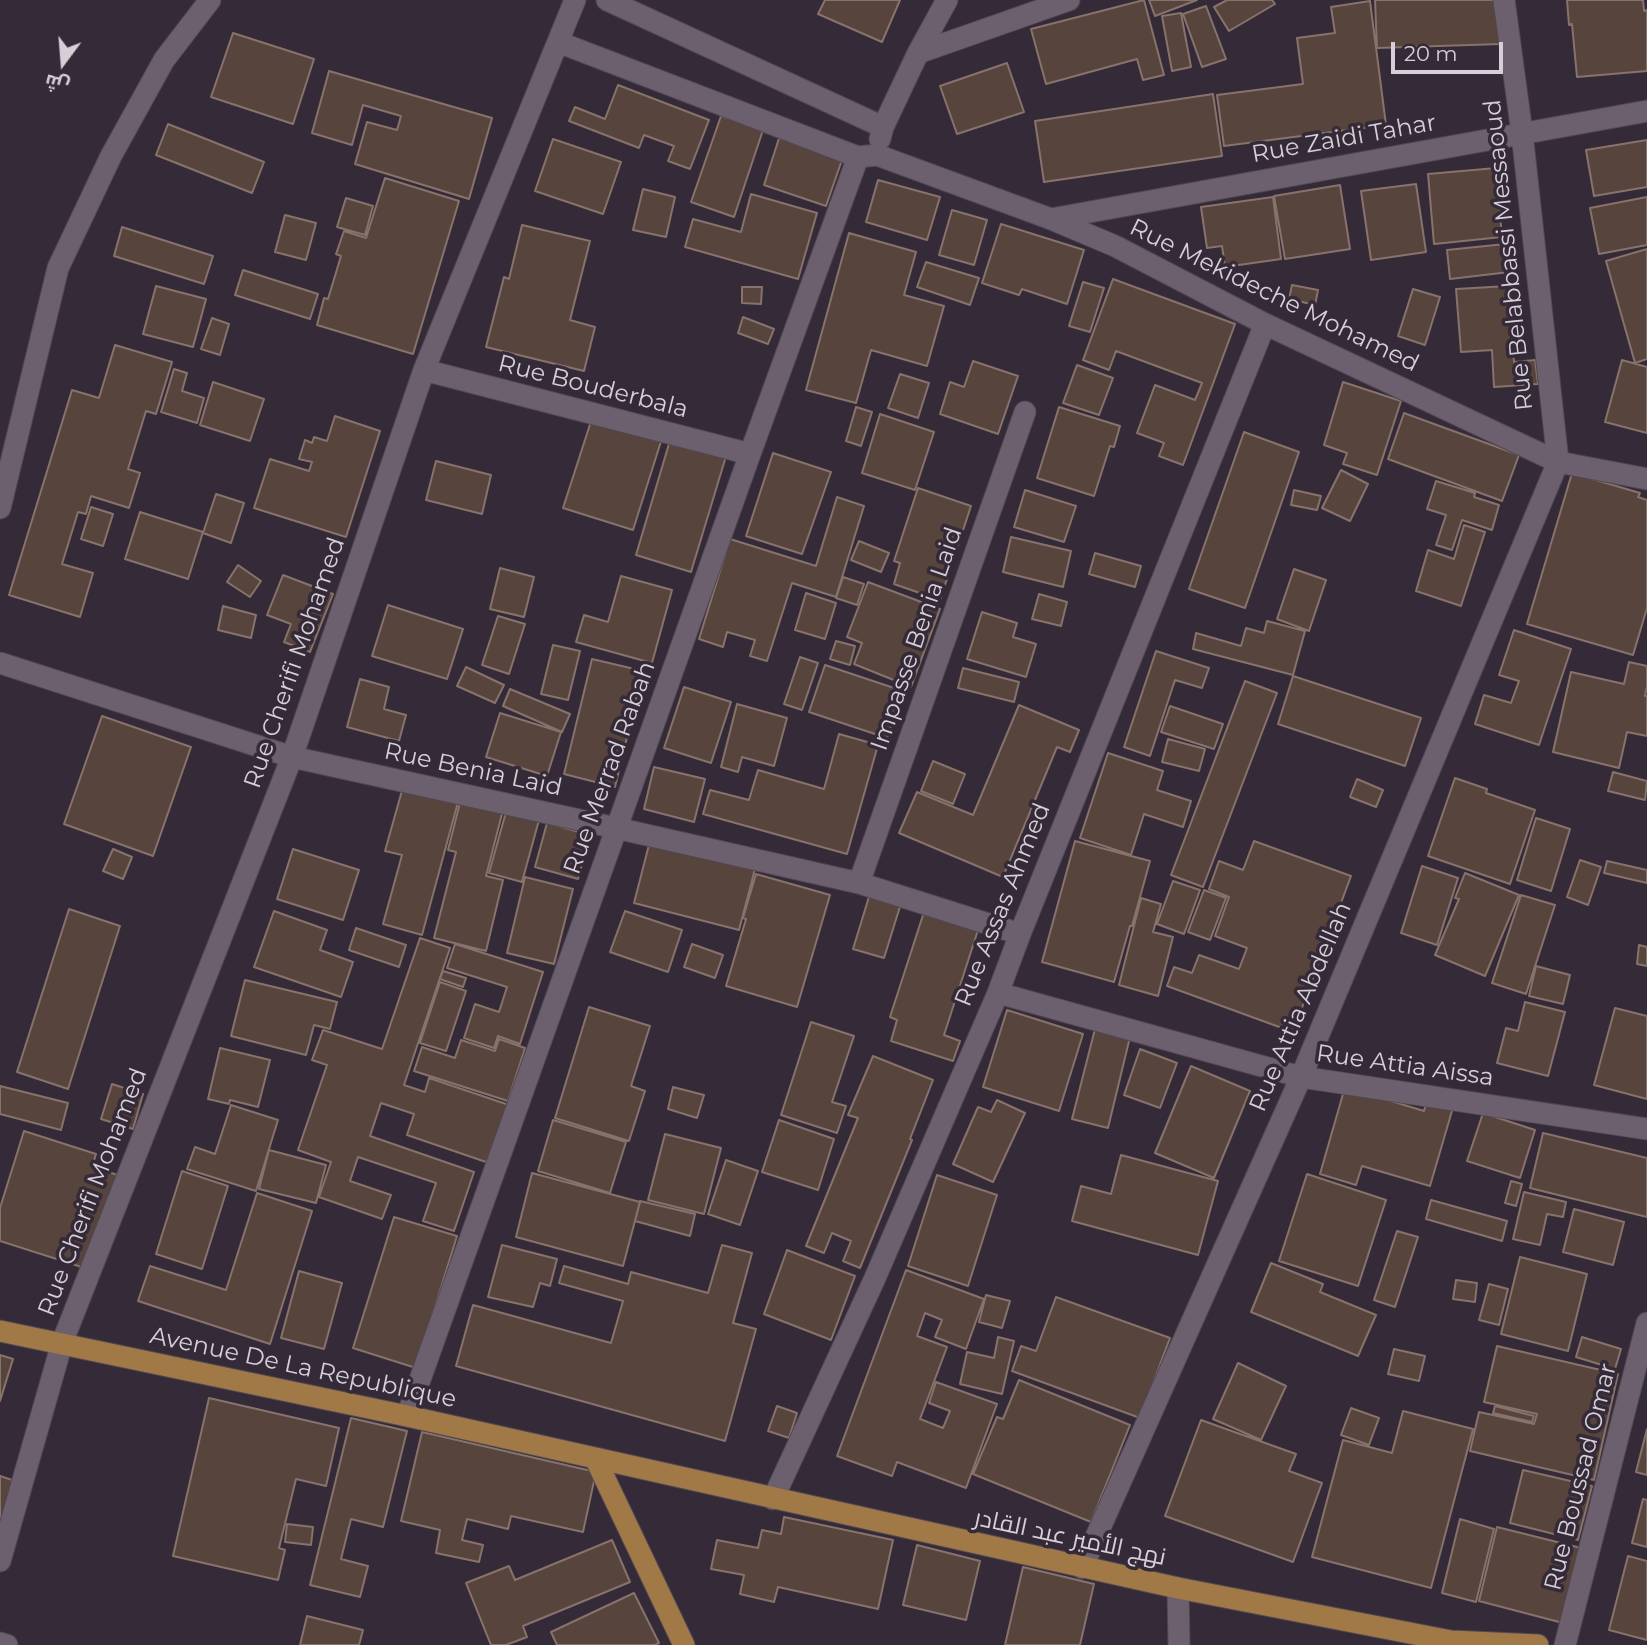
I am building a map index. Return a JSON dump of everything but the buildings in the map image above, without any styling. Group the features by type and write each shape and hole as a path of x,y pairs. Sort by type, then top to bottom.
{"main road":[{"name":"Avenue De La Republique","path":"0,1331 595,1458"},
{"name":"نهج الأمير عبد القادر","path":"595,1458 1178,1588 1451,1642 1538,1645"},
{"path":"595,1458 684,1645"}],"street":[{"path":"0,508 58,268 111,156 164,60 209,0"},
{"name":"Rue Cherifi Mohamed","path":"0,1561 62,1343 292,757 424,370 575,0"},
{"path":"607,0 883,127"},
{"name":"Rue Merrad Rabah","path":"407,1416 750,454 868,156 947,0"},
{"path":"918,53 1069,0"},
{"name":"Rue Belabbassi Messaoud","path":"1504,0 1522,133 1558,462"},
{"name":"Rue Mekideche Mohamed","path":"558,42 868,156 1051,219 1115,246 1265,324 1558,462 1647,480"},
{"name":"Rue Zaidi Tahar","path":"1051,219 1647,111"},
{"name":"Rue Assas Ahmed","path":"773,1499 875,1278 998,993 1265,324"},
{"name":"Rue Bouderbala","path":"424,370 750,454"},
{"name":"Impasse Benia Laid","path":"859,883 1025,412"},
{"name":"Rue Attia Abdellah","path":"1082,1568 1301,1077 1558,462"},
{"name":"Rue Benia Laid","path":"0,663 292,757 859,883 1020,934"},
{"name":"Rue Attia Aissa","path":"998,993 1301,1077 1647,1129"},
{"name":"Rue Boussad Omar","path":"1565,1645 1647,1323"},
{"path":"1178,1588 1179,1645"},
{"path":"0,1643 8,1645"}]}
